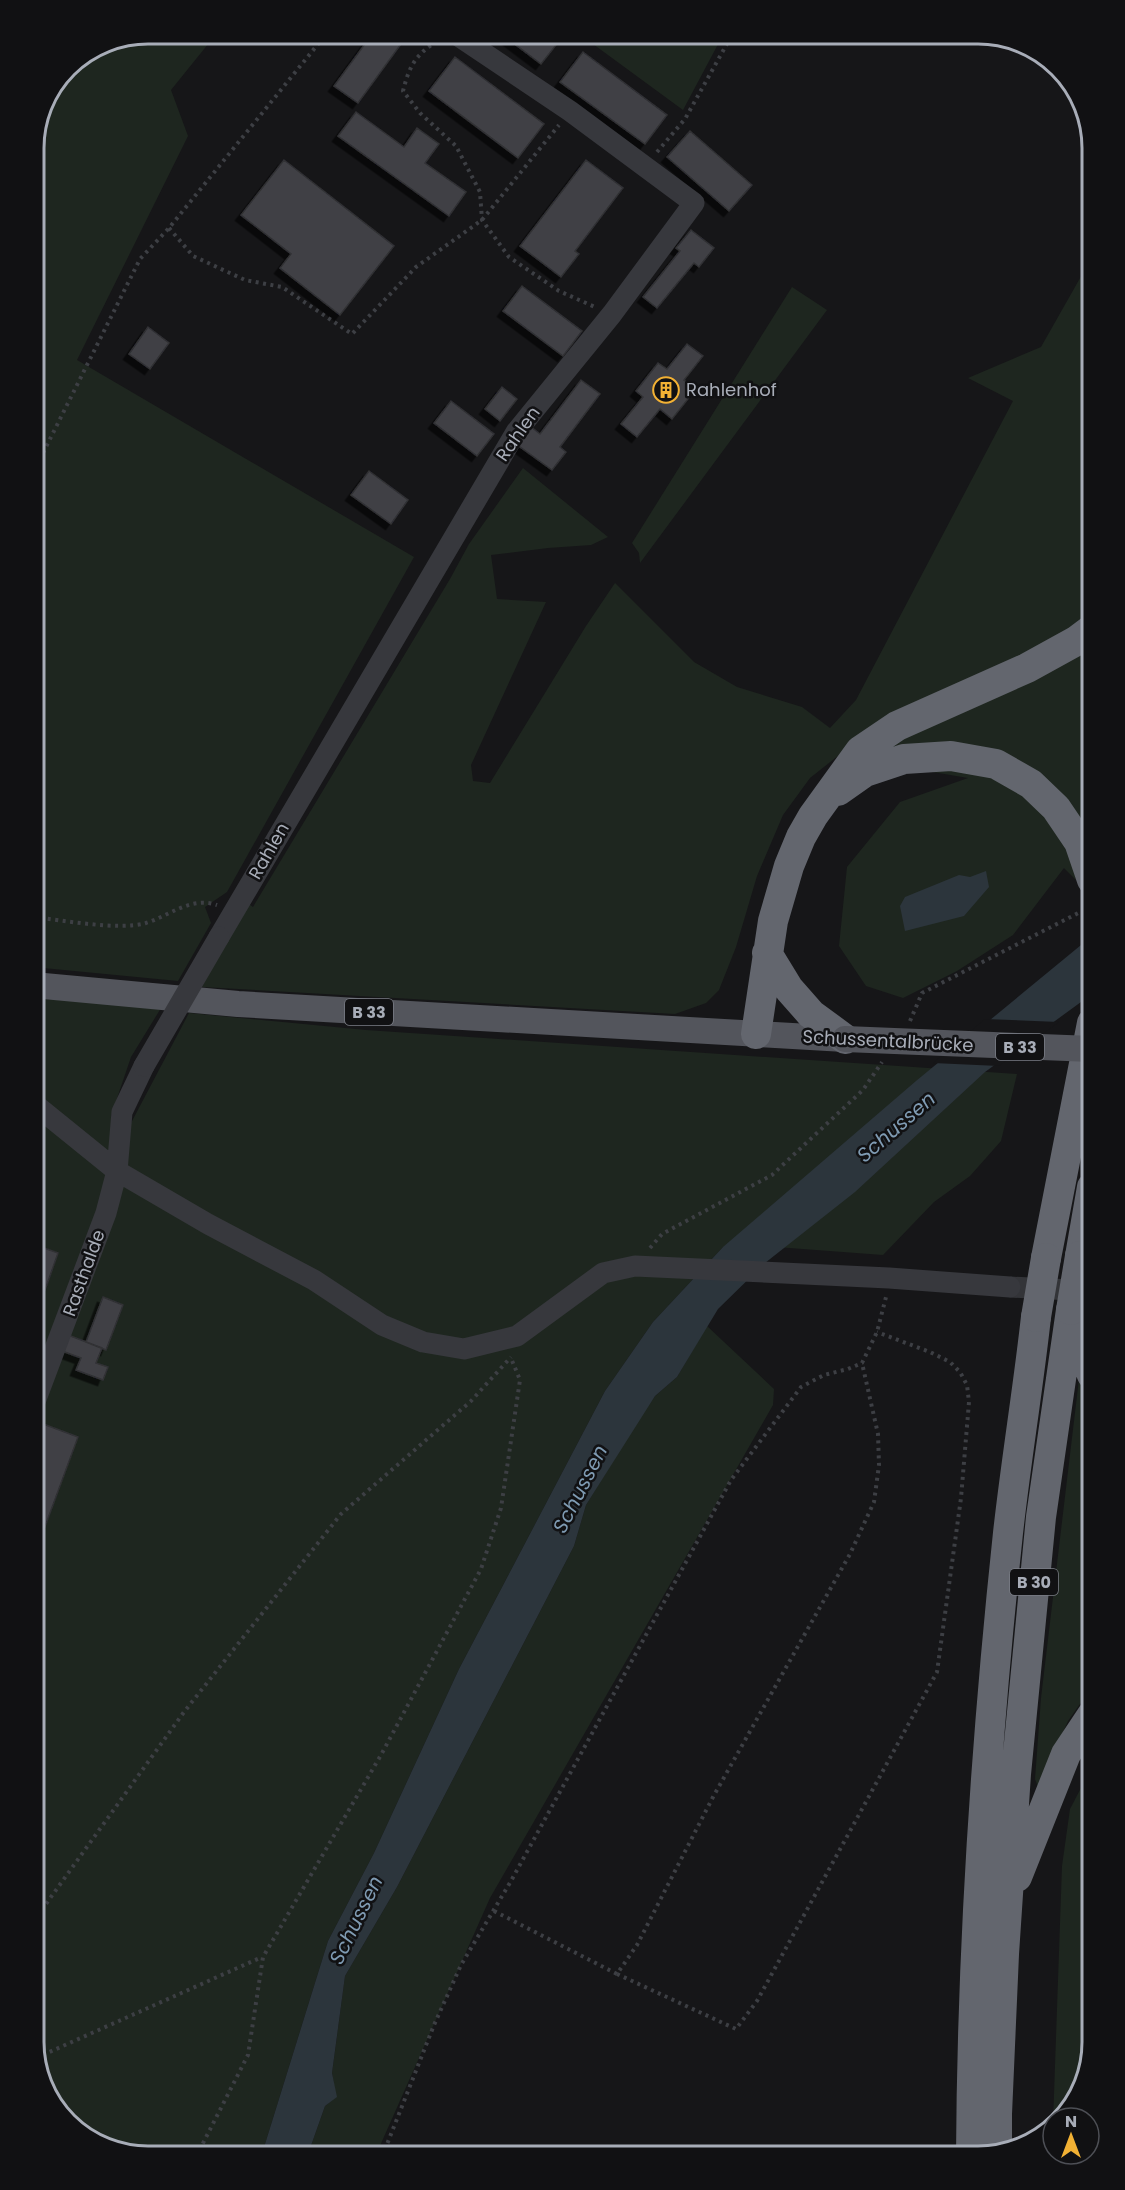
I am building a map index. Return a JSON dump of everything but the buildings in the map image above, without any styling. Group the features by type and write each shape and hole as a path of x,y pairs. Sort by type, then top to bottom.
{"highway":[{"path":"756,1034 767,953 778,900 789,866 805,829 860,751 897,726 1027,668 1082,636"},
{"path":"825,800 865,772 904,759 951,756 996,764 1031,784 1056,808 1079,842 1082,851"},
{"path":"767,953 789,989 811,1014 845,1039"},
{"name":"B 30","path":"1005,1857 988,1732 1008,1530 1036,1317 1082,1080"},
{"name":"B 30","path":"971,2146 974,1988 993,1895 1005,1857 1041,1517 1082,1244"},
{"path":"1071,1310 1082,1351"},
{"path":"993,1895 1005,1857 1082,1730"},
{"name":"B 30","path":"993,1895 997,2145"}],"main road":[{"name":"B 33","path":"44,986 238,1004 756,1034"},
{"name":"Schussentalbrücke","path":"756,1034 845,1039 1082,1035"}],"street":[{"name":"Rahlen","path":"144,1066 516,432 612,314 694,203 570,111 459,44"},
{"name":"Rasthalde","path":"44,1378 106,1213 117,1171 122,1112 144,1066"},
{"path":"44,1112 117,1171 208,1224 314,1280 382,1325 423,1342 464,1349 517,1336 603,1273 643,1266 889,1278 1010,1287"}],"path":[{"path":"44,451 140,259 169,228 318,44"},
{"path":"432,44 409,68 403,91 420,113 456,146 480,192 482,220 509,256 559,291 612,314"},
{"path":"645,166 685,119 727,44"},
{"path":"169,228 193,256 245,280 282,287 352,334 416,267 482,220 570,111"},
{"path":"44,918 109,926 144,924 185,906 208,902 234,911"},
{"path":"905,1028 922,993 1082,911"},
{"path":"643,1266 662,1234 772,1174 863,1090 887,1055"},
{"path":"617,1974 637,1946 713,1797 850,1554 874,1502 879,1465 878,1434 862,1363 877,1332 889,1278"},
{"path":"495,1911 617,1974 736,2029 757,2001 937,1672 961,1498 969,1402 967,1385 960,1372 950,1362 877,1332"},
{"path":"44,1907 184,1712 340,1514 471,1401 511,1358 517,1336"},
{"path":"202,2146 248,2055 263,1957 381,1755 481,1569 501,1508 520,1380 511,1358"},
{"path":"386,2146 434,2025 461,1965 495,1911 731,1480 801,1386 824,1375 862,1363"},
{"path":"45,2054 263,1957"}],"shaded area":[{"path":"147,44 208,44 171,90 188,136 77,360 414,557 227,892 205,907 211,923 178,981 44,968 45,127 51,108 61,90 74,74 90,61 108,51 127,45"},
{"path":"593,44 718,44 683,110"},
{"path":"1082,275 1082,864 1031,784 904,760 858,740 810,778 783,815 757,876 736,947 719,990 706,1003 675,1014 202,987 246,902 253,907 469,544 523,468 608,537 591,545 491,555 497,599 546,602 471,765 473,781 490,783 586,626 615,583 694,662 737,687 802,707 830,728 856,700 1013,401 968,378 1041,347"},
{"path":"792,287 827,310 640,563 639,553 632,543"},
{"path":"962,768 1011,783 1046,812 1067,843 1076,880 1064,868 1013,935 957,971 903,998 866,986 839,946 847,867 900,802 968,778 921,770"},
{"path":"44,999 161,1008 131,1057 111,1116 131,1123 189,1013 366,1030 1017,1074 1001,1141 970,1176 934,1202 883,1255 776,1247 723,1247 653,1322 605,1391 459,1669 374,1853 328,1941 264,2146 141,2146 120,2143 95,2133 84,2125 57,2095 45,2063 44,2043"},
{"path":"707,1326 774,1389 773,1405 490,1898 380,2146 311,2146 325,2106 336,2097 332,2073 345,1976 397,1887 574,1546 586,1505 655,1396 677,1377"},
{"path":"1082,1366 1082,1701 1068,1721 1038,1787 1035,1779 1041,1698"},
{"path":"1082,1786 1082,2043 1080,2063 1071,2089 1059,2106 1053,2106 1062,1866 1070,1809"}],"water":[{"path":"986,871 989,887 964,916 905,931 900,906 905,897 959,875 970,877"},
{"name":"Schussen","path":"1082,944 1082,1001 985,1072 855,1192 765,1263 718,1309 677,1377 655,1396 586,1505 574,1546 397,1887 345,1976 332,2073 337,2097 325,2106 311,2146 264,2146 328,1941 374,1853 459,1669 605,1391 653,1322 723,1247 916,1081"}],"pier":[{"path":"985,1019 1059,1022 999,1066 933,1063"}],"tunnel":[{"path":"1010,1287 1082,1291"}],"place":[{"name":"Rahlenhof","path":"666,390"}]}
